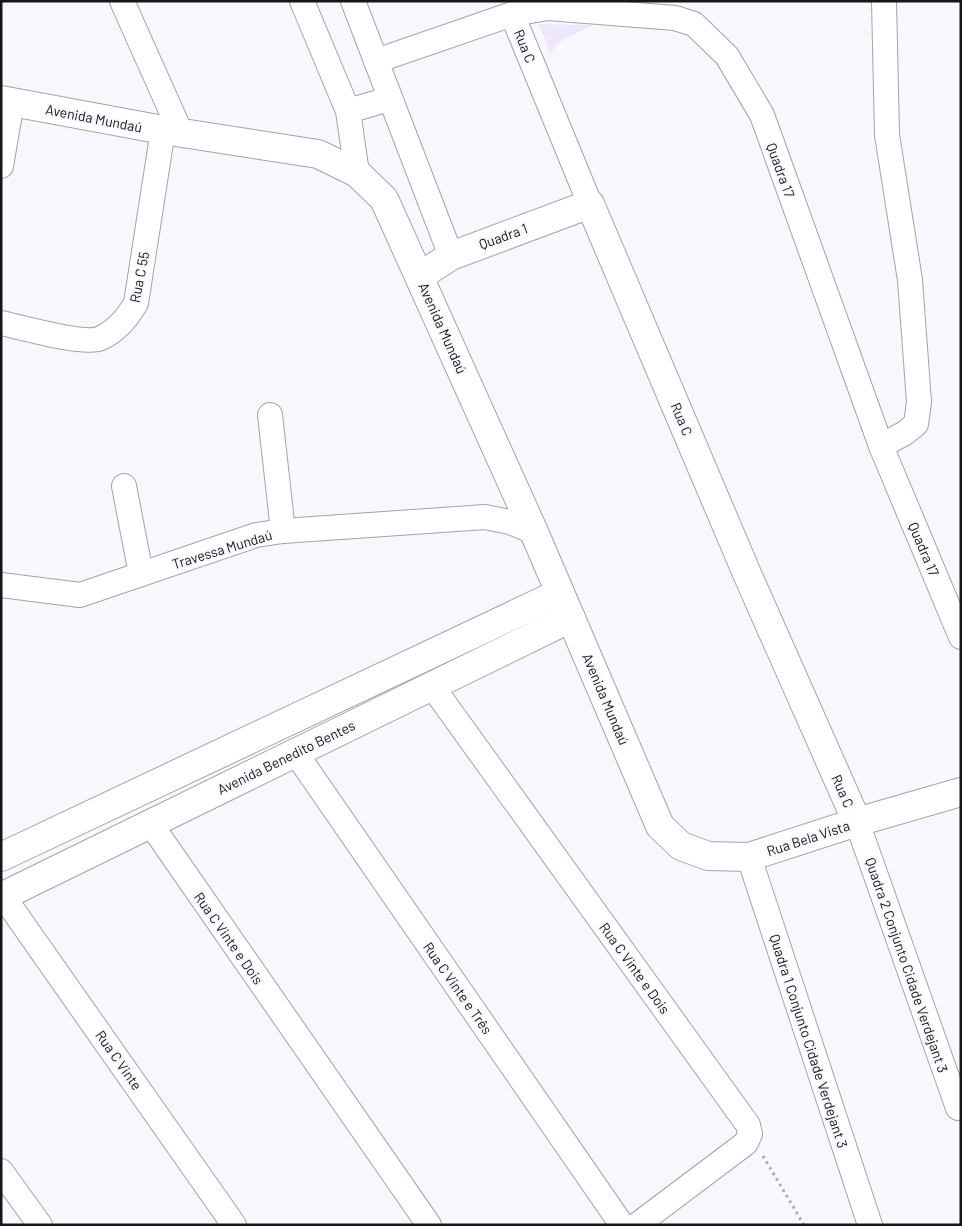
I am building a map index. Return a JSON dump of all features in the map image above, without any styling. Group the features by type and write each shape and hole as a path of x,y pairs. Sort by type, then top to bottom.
{"street":[{"path":"122,1 172,132"},
{"path":"302,1 348,111 358,172"},
{"path":"354,1 389,99 451,256"},
{"path":"881,446 905,433 916,424 919,402 910,280 886,136 884,1"},
{"name":"Quadra 17","path":"376,61 512,14 548,8 675,18 694,24 727,56 762,115 881,446 961,637"},
{"name":"Rua C","path":"512,14 590,204 748,576 857,822"},
{"path":"348,111 389,99"},
{"path":"1,166 6,101"},
{"name":"Avenida Mundaú","path":"6,101 172,132 318,154 358,172 384,199 534,532 660,826"},
{"name":"Rua C 55","path":"1,323 83,340 100,339 127,318 136,302 172,132"},
{"name":"Quadra 1","path":"420,276 451,256 590,204"},
{"path":"270,415 283,531"},
{"path":"124,486 142,574"},
{"name":"Travessa Mundaú","path":"1,585 80,595 256,535 283,531 485,517 510,522 534,532"},
{"path":"1,857 560,593"},
{"name":"Avenida Benedito Bentes","path":"2,896 571,618"},
{"name":"Rua C Vinte e Dois","path":"432,686 748,1125 750,1134"},
{"name":"Rua C Vinte e Três","path":"295,752 622,1225"},
{"name":"Rua Bela Vista","path":"660,826 681,846 708,856 749,857 857,822 961,792"},
{"name":"Quadra 2 Conjunto Cidade Verdejant 3","path":"857,822 958,1108"},
{"name":"Rua C Vinte e Dois","path":"150,823 429,1225"},
{"name":"Quadra 1 Conjunto Cidade Verdejant 3","path":"749,857 870,1225"},
{"name":"Rua C Vinte","path":"2,896 234,1225"},
{"path":"637,1225 746,1143 750,1134"},
{"path":"1,1171 40,1225"}],"path":[{"path":"750,1134 804,1225"}],"shaded area":[{"path":"539,24 593,25 562,40 550,53"}]}
